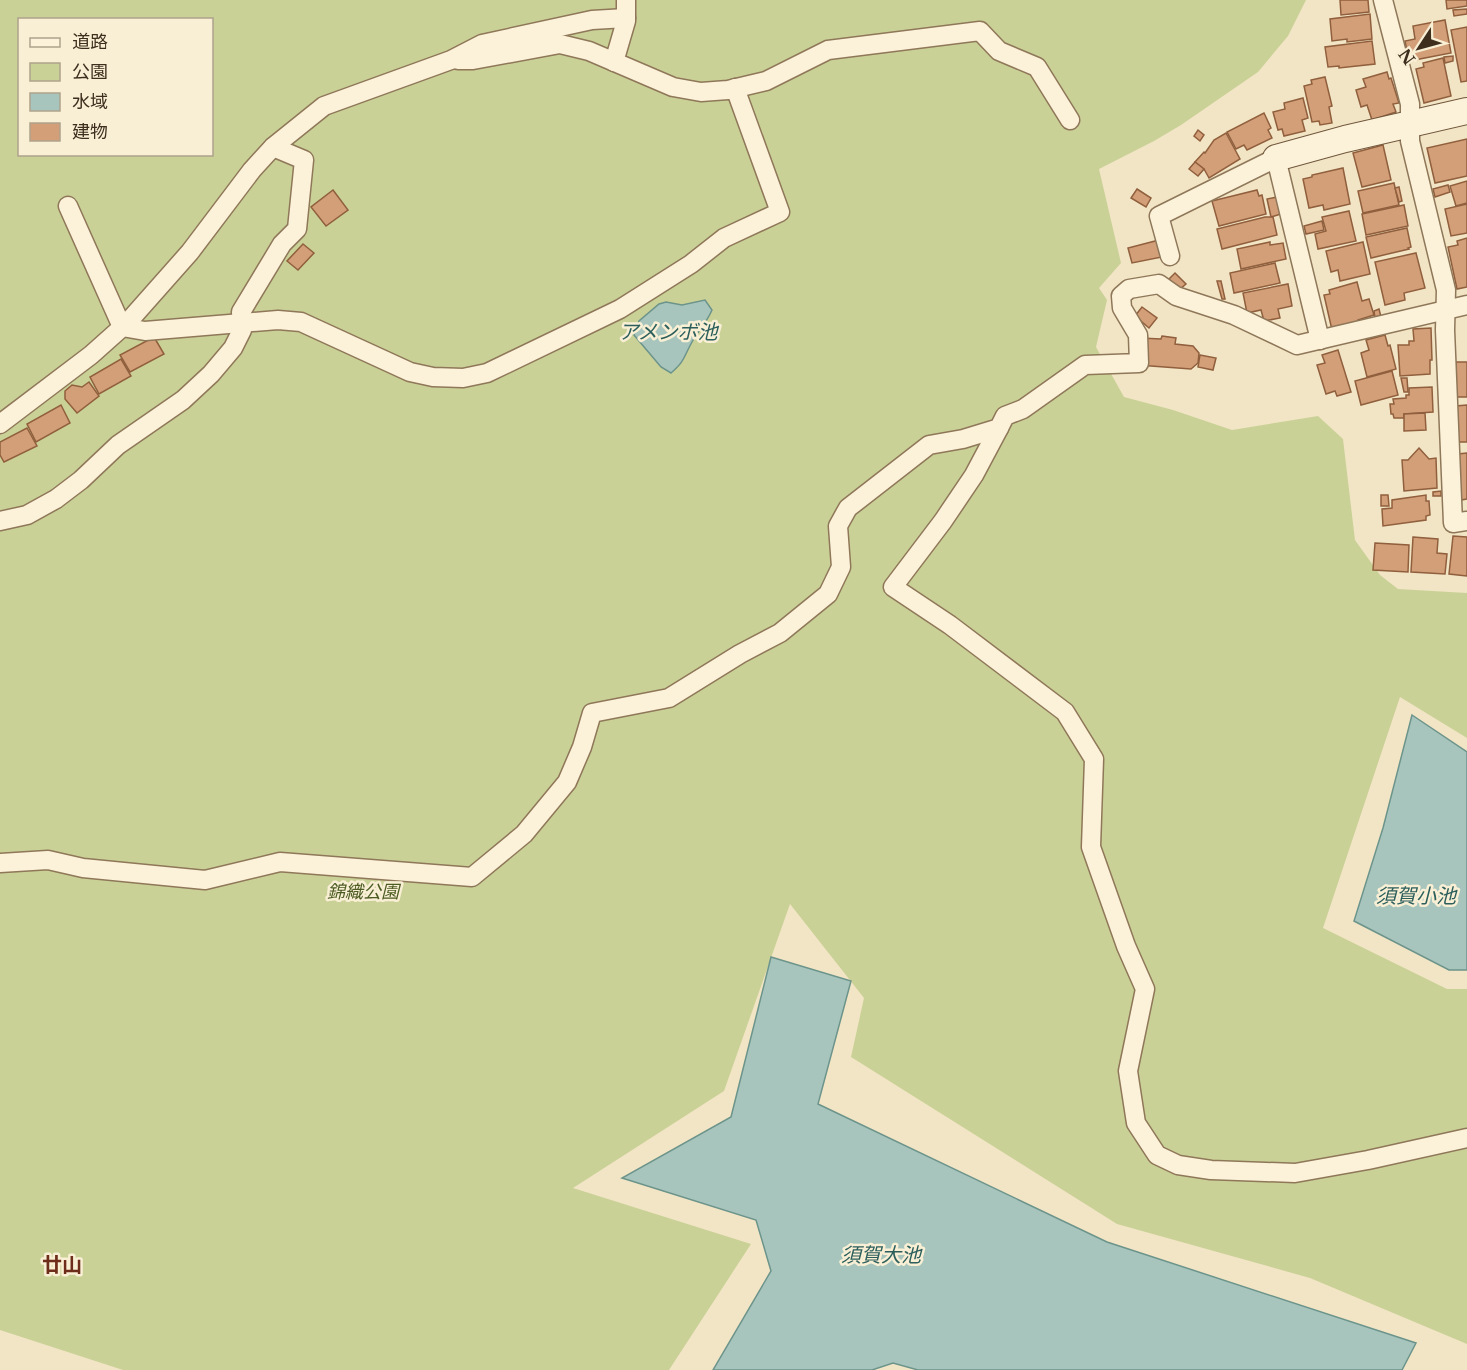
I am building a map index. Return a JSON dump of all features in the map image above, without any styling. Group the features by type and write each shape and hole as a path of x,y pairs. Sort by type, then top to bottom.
{"street":[{"path":"1383,0 1410,104 1410,141 1446,290 1453,522 1467,521"},
{"path":"0,424 91,355 122,327 176,268 252,170 273,147 324,106 451,60 482,44 592,20 626,9"},
{"path":"614,62 626,9"},
{"path":"451,60 473,60 560,44 589,51 673,87 701,92 766,81 828,50 980,31 999,51 1036,67 1071,120"},
{"path":"122,327 145,331 278,320 301,322 410,372 433,377 463,378 488,373 620,309 691,264 724,238 780,212 735,88"},
{"path":"1170,256 1159,216 1276,158 1345,139 1467,111"},
{"path":"0,521 27,515 56,499 81,480 118,445 183,400 211,375 232,348 242,330 241,312 282,244 297,229 304,160 273,147"},
{"path":"1276,158 1320,340"},
{"path":"68,206 122,327"},
{"path":"1467,305 1298,345 1234,315 1176,296 1159,284 1130,289 1121,296 1122,308 1138,335 1139,363 1085,365 1023,410 1005,416 974,475 944,520 893,587 950,625 1065,712 1094,759 1091,847 1126,946 1145,989 1128,1071 1136,1123 1157,1155 1178,1165 1211,1170 1295,1173 1368,1160 1467,1138"},
{"path":"0,863 48,860 82,868 205,880 280,862 472,877 524,834 567,782 582,747 592,713 669,698 740,654 780,633 828,594 841,567 838,526 848,508 929,445 963,439 999,428"}],"green space":[{"name":"錦織公園","path":"0,0 1306,0 1288,36 1258,72 1181,125 1099,169 1121,263 1099,288 1107,300 1096,347 1124,397 1173,410 1232,430 1318,416 1343,439 1355,540 1380,575 1398,589 1467,593 1467,738 1400,697 1323,928 1447,989 1467,989 1467,1344 1310,1278 1117,1224 851,1057 864,998 790,904 724,1091 573,1188 751,1244 669,1370 123,1370 0,1330"}],"water":[{"name":"アメンボ池","path":"705,300 712,310 708,319 681,362 671,373 661,367 634,335 639,321 659,304 666,302 682,305"},
{"name":"須賀小池","path":"1412,715 1467,752 1467,970 1449,970 1354,921 1383,828"},
{"name":"須賀大池","path":"771,957 851,981 818,1104 1107,1242 1416,1343 1402,1370 918,1370 893,1363 872,1370 713,1370 771,1271 756,1220 622,1178 731,1117"}],"building":[{"path":"1340,0 1368,0 1369,12 1341,15"},
{"path":"1446,0 1467,0 1467,6 1447,9"},
{"path":"1467,9 1467,14 1454,16 1453,10"},
{"path":"1370,14 1372,39 1332,41 1330,19"},
{"path":"1445,20 1451,53 1409,61 1405,41 1415,39 1413,26"},
{"path":"1467,27 1467,81 1461,82 1451,30"},
{"path":"1372,41 1375,64 1328,67 1325,47"},
{"path":"1453,56 1453,61 1445,63 1444,57"},
{"path":"1443,58 1451,96 1424,103 1416,69 1424,67 1423,63"},
{"path":"1387,72 1399,103 1393,104 1396,112 1372,120 1367,105 1361,107 1356,90 1366,87 1363,79"},
{"path":"1325,77 1332,106 1329,107 1332,123 1320,125 1319,121 1312,122 1304,86 1312,84 1311,80"},
{"path":"1303,98 1308,118 1302,120 1305,131 1284,136 1282,129 1278,130 1273,112 1285,109 1284,103"},
{"path":"1264,113 1271,128 1268,130 1272,138 1247,150 1244,145 1236,149 1227,132"},
{"path":"1198,130 1204,135 1200,141 1194,136"},
{"path":"1226,133 1240,159 1209,178 1204,169 1195,162 1214,140"},
{"path":"1467,139 1467,176 1435,183 1427,148"},
{"path":"1383,145 1391,180 1362,187 1353,153"},
{"path":"1195,162 1204,169 1198,176 1189,169"},
{"path":"1343,168 1350,204 1324,210 1323,205 1309,208 1303,179"},
{"path":"1467,181 1467,203 1456,206 1450,186"},
{"path":"1394,183 1399,205 1363,213 1358,191"},
{"path":"1448,185 1450,192 1435,197 1433,189"},
{"path":"1399,187 1402,201 1399,202 1395,188"},
{"path":"1137,189 1151,198 1146,207 1131,198"},
{"path":"333,190 348,210 326,226 311,207"},
{"path":"1257,190 1259,196 1262,195 1266,214 1219,226 1212,201"},
{"path":"1277,197 1281,214 1271,217 1267,199"},
{"path":"1467,204 1467,233 1451,236 1445,209"},
{"path":"1404,205 1408,226 1366,235 1362,214"},
{"path":"1349,211 1356,241 1318,249 1315,234 1326,231 1322,217"},
{"path":"1273,217 1277,235 1222,249 1217,229"},
{"path":"1322,221 1324,230 1306,234 1304,226"},
{"path":"1407,228 1411,247 1409,249 1371,258 1366,237"},
{"path":"1467,238 1467,287 1457,289 1448,247 1458,245 1457,241"},
{"path":"1159,240 1162,257 1132,263 1128,248"},
{"path":"1270,242 1270,245 1283,243 1286,259 1241,269 1237,249"},
{"path":"1363,242 1370,274 1340,281 1338,270 1331,272 1326,251"},
{"path":"303,244 314,253 298,270 287,261"},
{"path":"1416,253 1425,288 1404,293 1405,300 1385,305 1375,262"},
{"path":"1275,263 1280,283 1234,293 1230,273"},
{"path":"1175,273 1186,284 1179,290 1169,279"},
{"path":"1217,281 1221,281 1225,299 1222,299"},
{"path":"1357,282 1362,301 1369,299 1374,315 1358,320 1359,323 1332,330 1324,295 1330,294 1329,290"},
{"path":"1288,284 1292,306 1278,309 1280,318 1264,321 1261,310 1247,313 1243,293"},
{"path":"1142,307 1157,318 1149,328 1135,316"},
{"path":"1379,309 1381,317 1375,318 1374,311"},
{"path":"1431,328 1430,374 1400,376 1398,345 1409,345 1409,341 1414,341 1413,329"},
{"path":"1385,335 1396,369 1367,377 1361,353 1369,350 1366,340"},
{"path":"1162,336 1176,338 1175,344 1193,346 1199,353 1198,363 1191,369 1138,365 1141,338 1161,339"},
{"path":"154,337 164,354 130,372 120,355"},
{"path":"1338,350 1351,392 1337,396 1335,391 1326,394 1317,365 1325,363 1322,355"},
{"path":"1200,355 1216,358 1213,370 1198,367"},
{"path":"121,359 131,376 99,394 90,377"},
{"path":"1456,362 1467,362 1467,397 1456,397"},
{"path":"1392,371 1398,395 1361,405 1355,381"},
{"path":"1401,378 1407,378 1408,392 1404,392"},
{"path":"89,382 99,396 77,413 65,399 65,391 72,385 82,387"},
{"path":"1432,387 1433,412 1404,414 1404,418 1394,418 1391,414 1390,404 1394,404 1393,399 1406,398 1406,395 1409,395 1409,388"},
{"path":"61,405 70,423 36,442 27,424"},
{"path":"1467,405 1467,442 1458,442 1456,406"},
{"path":"1425,413 1426,430 1404,431 1404,414"},
{"path":"27,428 37,446 4,462 0,455 0,442"},
{"path":"1419,448 1429,459 1436,458 1437,488 1404,491 1402,460 1408,460"},
{"path":"1467,453 1467,499 1461,500 1458,454"},
{"path":"1441,491 1441,496 1433,496 1433,492"},
{"path":"1381,495 1388,495 1389,506 1381,506"},
{"path":"1426,495 1430,515 1426,516 1426,520 1383,526 1382,509 1392,508 1392,500"},
{"path":"1453,536 1467,537 1467,576 1449,574"},
{"path":"1413,537 1438,539 1437,553 1447,554 1445,574 1411,572"},
{"path":"1375,543 1409,545 1408,572 1373,570"}],"district":[{"name":"廿山","path":"62,1265"}]}
